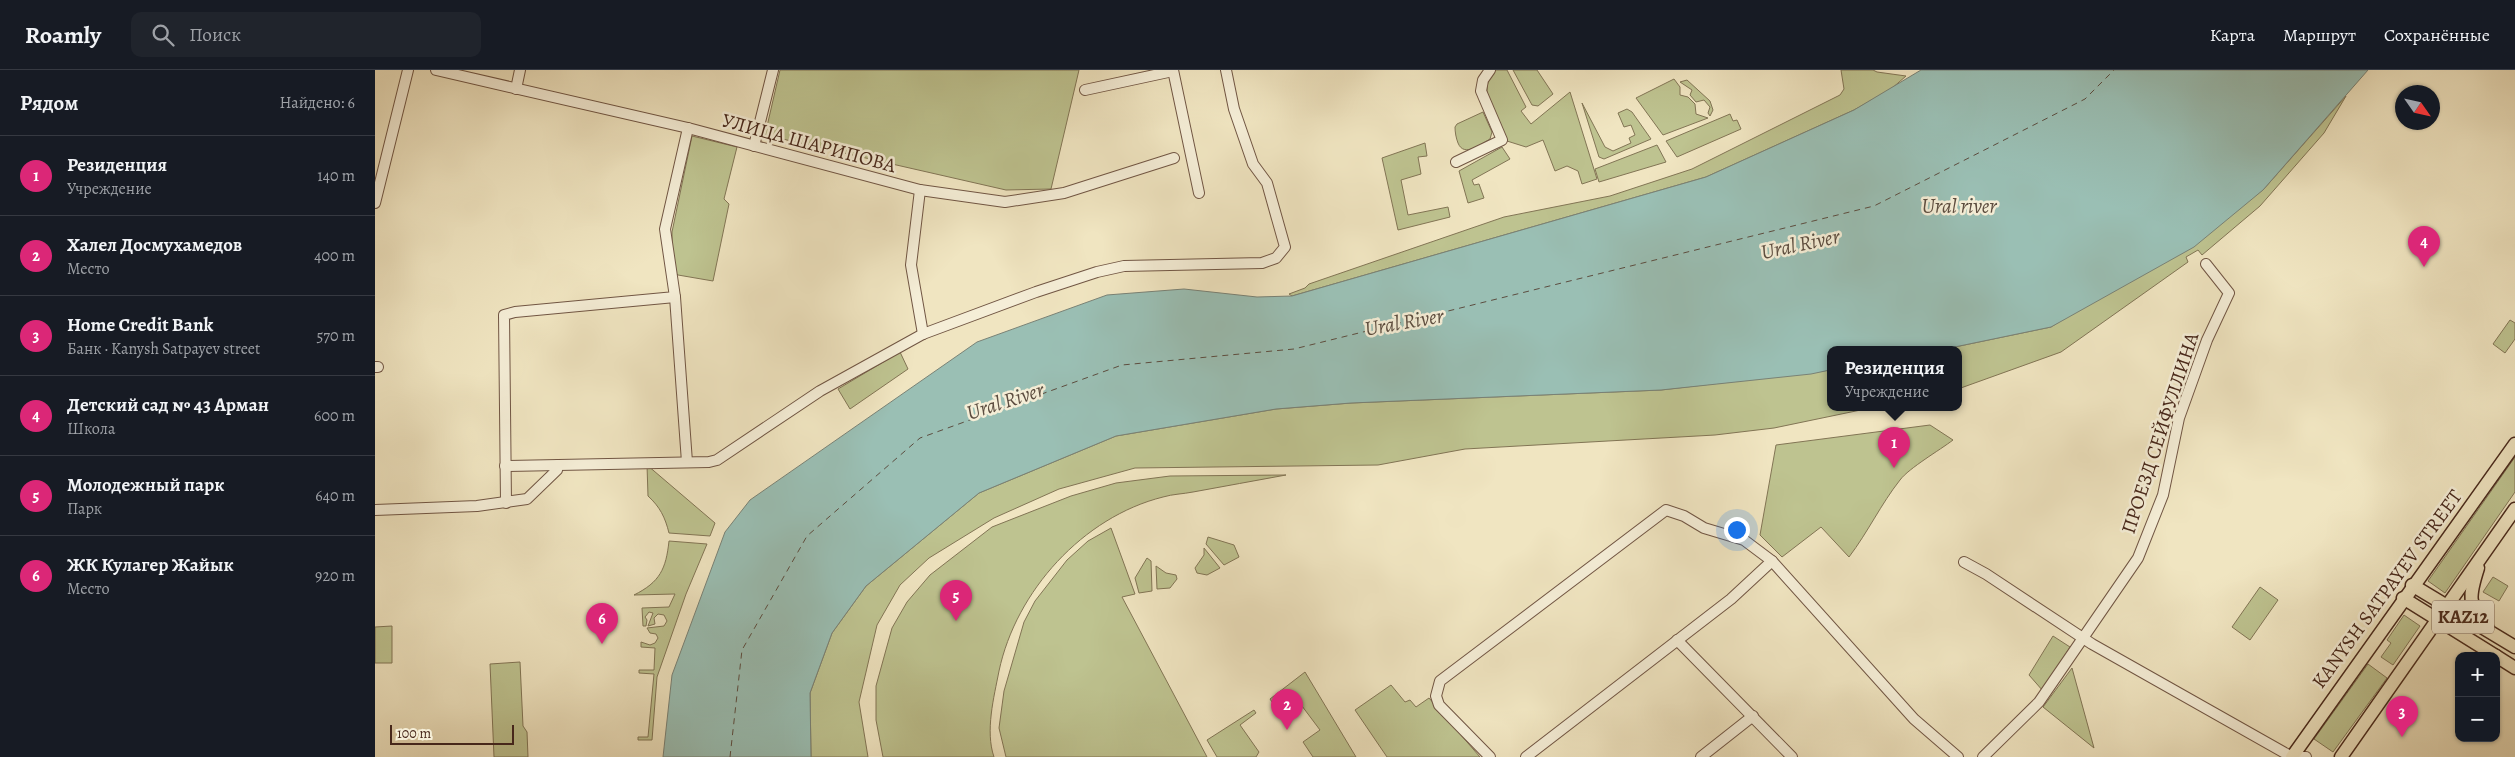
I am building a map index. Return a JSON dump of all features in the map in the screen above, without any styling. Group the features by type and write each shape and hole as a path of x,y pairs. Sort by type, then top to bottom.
{"main road":[{"name":"KANYSH SATPAYEV STREET","path":"2292,757 2412,585 2515,444"},
{"path":"2341,757 2515,510"},
{"path":"2482,557 2472,590 2471,603 2473,609 2493,634"},
{"name":"KAZ12","path":"2412,585 2515,647"},
{"name":"KAZ12","path":"2403,598 2489,652"},
{"name":"KAZ12","path":"2500,659 2515,668"}],"street":[{"path":"375,200 408,70"},
{"name":"УЛИЦА ШАРИПОВА","path":"436,70 688,128 919,190 1005,202 1064,193 1174,158"},
{"path":"516,89 520,70"},
{"path":"754,146 773,70"},
{"path":"505,466 709,462 724,456 820,391 923,334 1035,292 1111,268 1208,263 1263,263 1276,258 1285,247 1267,183 1253,164 1236,116 1225,70"},
{"path":"1456,162 1502,140 1481,91 1483,80 1490,70"},
{"path":"1085,90 1173,71 1199,193"},
{"path":"687,462 675,297 665,229 688,128"},
{"path":"919,190 911,265 923,334"},
{"name":"ПРОЕЗД СЕЙФУЛЛИНА","path":"2085,639 2138,558 2163,495 2179,418 2207,340 2229,293 2205,264"},
{"path":"506,504 504,315 515,312 675,297"},
{"path":"375,510 506,504 527,499 552,476 558,465"},
{"path":"1490,757 1439,705 1436,696 1440,681 1666,510 1684,516 1704,528 1743,540 1772,561 1915,719 1958,757"},
{"path":"1526,757 1731,599 1772,561"},
{"path":"1963,562 1986,574 2085,639 2292,757 2306,757"},
{"path":"1983,757 2039,702 2085,639"},
{"path":"1677,640 1792,757"},
{"path":"1701,757 1753,716"}],"green space":[{"path":"780,70 1079,70 1051,189 1006,190 765,135"},
{"path":"1496,70 1507,70 1526,107 1521,111 1531,124 1570,92 1597,179 1582,184 1578,171 1567,166 1555,171 1543,140 1526,147 1507,141 1487,95 1487,86"},
{"path":"1513,70 1537,70 1553,94 1538,106 1532,105"},
{"path":"1841,70 1873,70 1906,76 1890,90 1854,110 1706,177 1292,296 1289,294 1305,288 1309,284 1504,217 1610,196 1692,169 1840,95 1844,89"},
{"path":"1674,79 1680,87 1680,95 1688,97 1695,104 1696,114 1708,118 1663,135 1636,98"},
{"path":"1687,80 1710,101 1713,110 1710,116 1708,113 1710,107 1704,100 1696,102 1690,95 1692,90 1680,82"},
{"path":"2346,96 2324,133 2260,206 2202,255 2198,250 2186,257 2188,262 2061,352 1962,388 1962,346 1959,346 2051,327 2263,190"},
{"path":"1582,103 1605,147 1613,151 1631,143 1629,138 1635,135 1631,125 1624,127 1618,113 1627,109 1632,112 1651,139 1604,159 1599,157"},
{"path":"1483,112 1492,132 1490,139 1468,150 1464,149 1458,143 1455,127 1457,124"},
{"path":"1730,114 1733,121 1737,120 1741,129 1677,157 1666,141"},
{"path":"692,136 737,147 724,199 729,204 713,281 678,275 672,267 672,232"},
{"path":"1425,143 1427,156 1418,157 1421,174 1401,180 1408,215 1448,207 1450,217 1398,230 1382,158"},
{"path":"1657,145 1666,162 1599,182 1595,169"},
{"path":"1502,147 1510,159 1472,180 1474,185 1479,184 1484,198 1468,203 1459,171"},
{"path":"2510,320 2515,323 2515,339 2505,353 2493,344"},
{"path":"900,352 908,369 850,409 838,389"},
{"path":"1827,370 1827,411 1856,411 1774,428 1715,435 1465,449 1378,465 1135,468 1059,489 994,518 929,558 900,585 877,625 859,702 868,757 811,757 810,693 832,633 866,586 979,493 1116,436 1276,409 1351,403 1661,390"},
{"path":"1930,425 1953,440 1904,475 1849,557 1821,527 1782,557 1760,535 1776,445"},
{"path":"2515,457 2515,492 2445,593 2428,581"},
{"path":"647,465 715,523 710,536 669,533 666,522 656,504 648,496"},
{"path":"1286,475 1167,496 1134,507 1106,521 1080,540 1057,562 1037,586 1021,613 1008,641 995,692 990,725 991,747 994,757 883,757 876,720 876,686 892,628 907,602 930,575 992,527 1071,496 1116,483 1170,476"},
{"path":"1111,528 1135,594 1122,597 1207,757 1006,757 999,728 1004,691 1024,622 1035,601 1067,560 1088,541"},
{"path":"1208,537 1234,545 1239,557 1224,565 1206,544"},
{"path":"669,541 707,544 686,594 657,677 652,740 638,740 638,737 648,737 654,674 639,673 639,670 654,670 655,648 641,647 641,642 650,645 655,643 658,638 656,634 650,633 647,628 664,626 667,621 664,615 658,614 654,618 655,624 648,626 653,613 649,612 645,617 647,620 646,626 643,626 642,608 669,607 675,594 634,595 650,585 660,574 666,559"},
{"path":"1204,548 1220,568 1207,575 1197,573 1195,568 1204,555"},
{"path":"1147,558 1151,561 1152,591 1139,593 1135,578"},
{"path":"1156,566 1166,573 1176,575 1177,579 1170,588 1157,589"},
{"path":"2493,577 2508,586 2499,601 2483,592"},
{"path":"2260,587 2278,600 2250,640 2232,627"},
{"path":"2404,615 2420,626 2393,665 2381,657 2391,643 2387,640"},
{"path":"392,626 392,663 375,663 375,627"},
{"path":"2053,636 2070,647 2043,691 2029,675"},
{"path":"520,662 523,726 527,732 528,757 494,757 490,664"},
{"path":"2368,664 2387,678 2333,752 2314,739"},
{"path":"2072,668 2094,748 2043,707"},
{"path":"1305,672 1356,757 1313,757 1303,742 1320,730 1290,690 1272,702 1270,699"},
{"path":"1391,685 1405,702 1410,700 1416,707 1429,698 1480,757 1387,757 1355,710"},
{"path":"1254,710 1256,713 1240,725 1259,752 1256,757 1217,757 1207,740"}],"water":[{"name":"Ural river","path":"1921,70 2368,70 2263,190 2194,247 2051,327 1959,346 1827,346 1827,371 1811,374 1661,390 1351,403 1276,409 1116,436 979,493 866,586 832,633 810,693 811,757 663,757 672,675 725,532 750,500 977,342 1107,295 1184,289 1257,297 1292,296 1706,177 1854,110"}],"ferry route":[{"path":"730,757 742,650 807,536 920,438 1122,365 1294,349 1874,206 2085,99 2114,70"}],"place":[{"name":"Детский сад № 43 Арман","path":"2424,267"},
{"name":"Резиденция","path":"1894,468"},
{"name":"Молодежный парк","path":"956,621"},
{"name":"ЖК Кулагер Жайык","path":"602,644"},
{"name":"Халел Досмухамедов","path":"1287,730"},
{"name":"Home Credit Bank","path":"2402,737"}],"water label":[{"name":"Ural River","path":"1800,244"},
{"name":"Ural River","path":"1404,322"},
{"name":"Ural River","path":"1005,401"}]}
